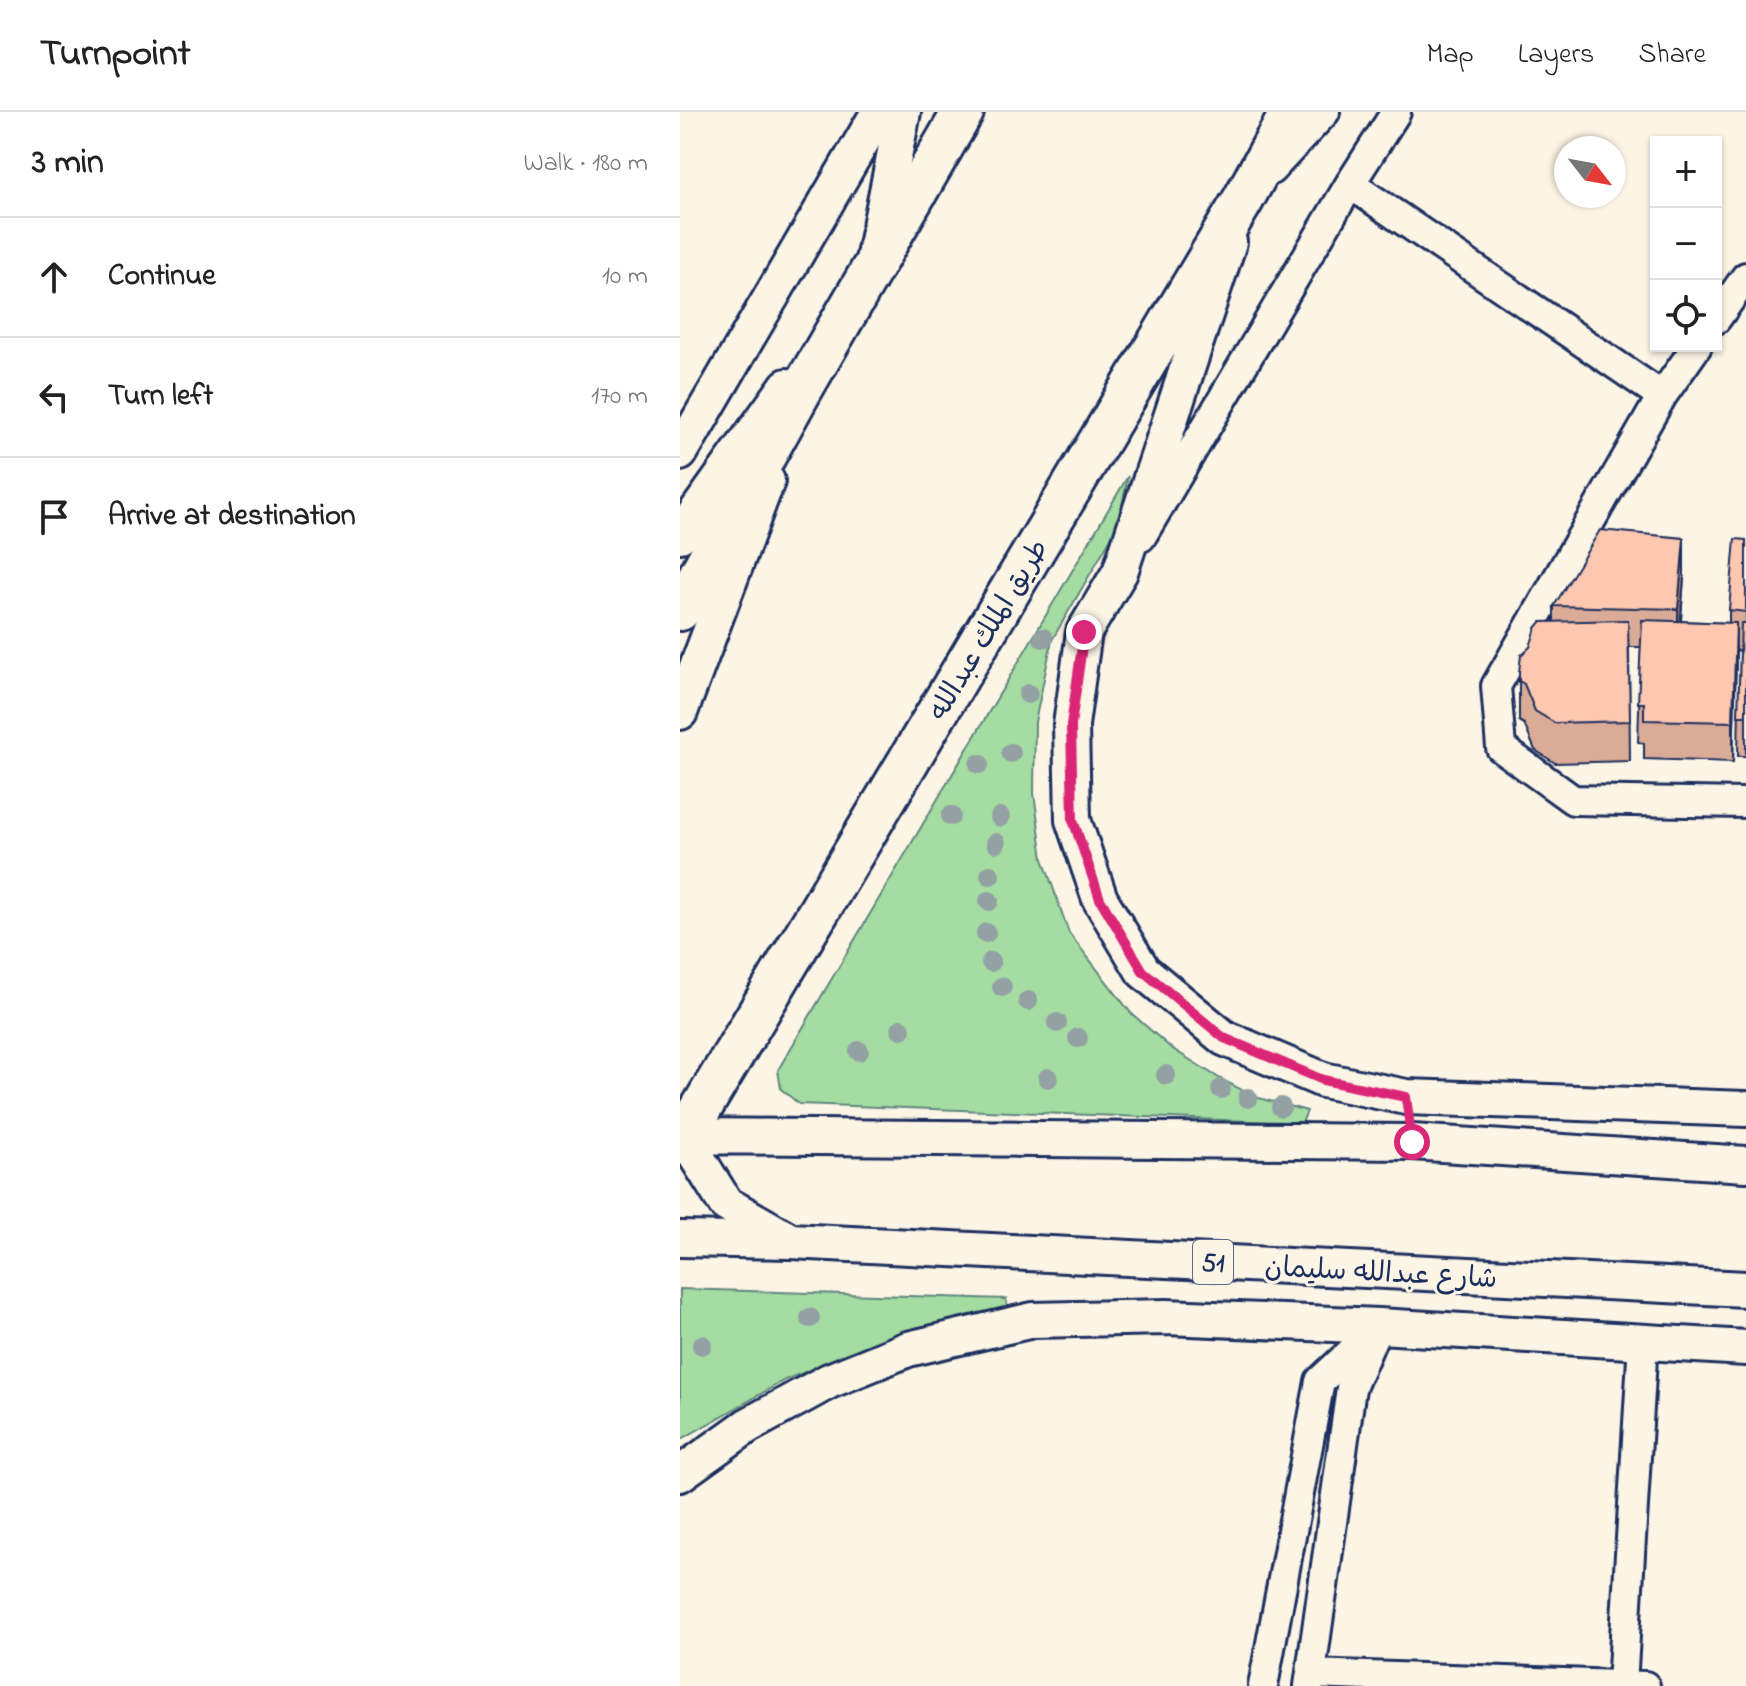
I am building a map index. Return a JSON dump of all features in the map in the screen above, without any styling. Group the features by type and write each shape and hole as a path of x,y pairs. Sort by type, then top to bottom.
{"highway":[{"path":"680,610 801,391 963,112"},
{"name":"طريق الملك عبدالله","path":"681,1136 1243,200 1291,112"}],"main road":[{"path":"680,453 879,112"},
{"path":"680,535 872,268 903,112"},
{"path":"1243,200 1120,572 1084,632 1071,725 1073,820 1100,899 1143,971 1224,1038 1323,1080 1406,1097 1746,1109"},
{"path":"680,712 801,391"},
{"path":"1406,1097 1412,1142"},
{"path":"681,1136 1412,1142 1746,1164"},
{"path":"681,1136 726,1204 791,1241"},
{"name":"شارع عبدالله سليمان","path":"680,1239 791,1241 1746,1289"},
{"path":"1379,1326 1395,1271"},
{"path":"680,1474 747,1426 829,1381 908,1349 1033,1320 1166,1317 1746,1348"}],"street":[{"path":"1243,200 1325,112"},
{"path":"1120,572 1350,184 1396,112"},
{"path":"1350,184 1662,396"},
{"path":"1722,311 1746,277"},
{"path":"1693,352 1662,396 1496,686 1501,748 1573,800 1746,803"},
{"path":"1379,1326 1351,1388 1310,1680 1645,1686"},
{"path":"1263,1686 1320,1381 1379,1326"},
{"path":"1622,1685 1643,1342"}],"green space":[{"path":"1128,476 1118,526 1052,640 1035,722 1034,793 1043,859 1069,933 1131,1013 1171,1048 1219,1078 1255,1097 1307,1111 1302,1123 799,1104 781,1089 778,1070"},
{"path":"680,1289 1006,1299 1008,1313 861,1349 785,1380 680,1440"}],"building":[{"path":"1600,530 1684,538 1678,609 1554,606"},
{"path":"1735,539 1746,540 1746,612 1729,610"},
{"path":"1628,620 1630,721 1555,723 1535,711 1524,684 1519,681 1519,672 1521,655 1530,647 1541,622"},
{"path":"1642,620 1736,623 1733,722 1644,720 1644,703 1638,703"},
{"path":"1741,623 1746,623 1746,716 1738,716"}],"route":[{"path":"1084,632 1071,725 1073,820 1100,899 1143,971 1224,1038 1323,1080 1406,1097 1412,1142"}]}
